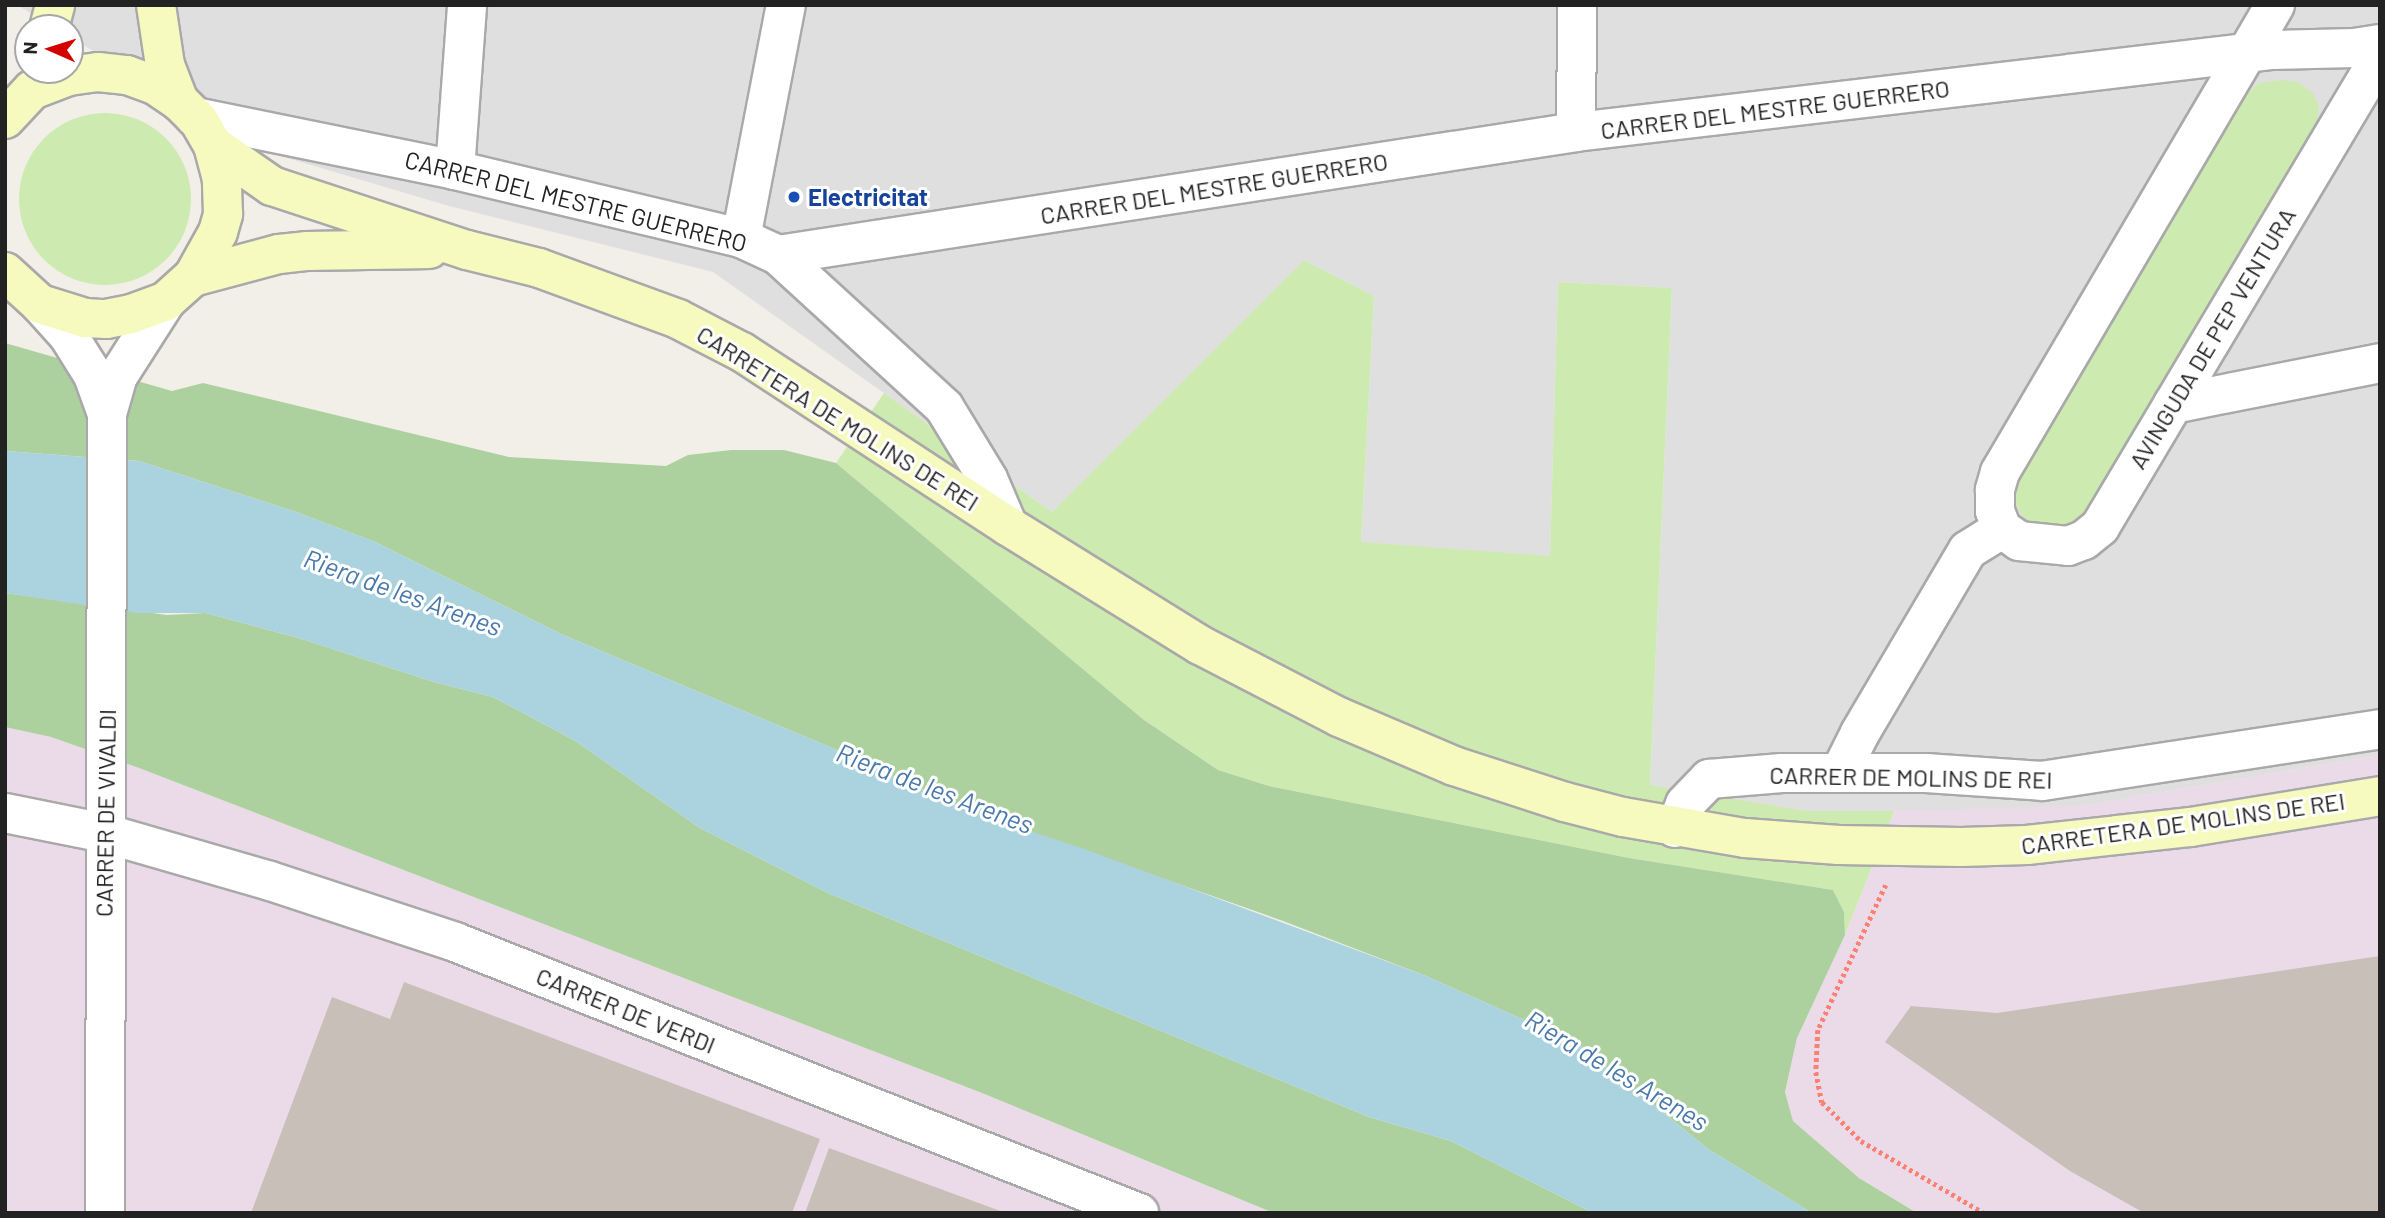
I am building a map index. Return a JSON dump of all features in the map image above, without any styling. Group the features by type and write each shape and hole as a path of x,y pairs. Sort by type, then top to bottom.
{"main road":[{"path":"156,5 165,65 196,121 222,179 222,214 212,247 180,289"},
{"path":"5,119 25,86 98,72 127,75 145,82 196,121"},
{"name":"CARRETERA DE MOLINS DE REI","path":"196,121 251,174 293,195 467,250 539,268 612,292 678,319 731,346 1008,526 1200,645 1339,717 1508,786 1593,810 1675,828 1745,838 1904,847 2026,845 2102,838 2380,796"},
{"name":"CARRETERA DE MOLINS DE REI","path":"5,272 40,304 64,313 106,319 131,314 180,289 279,254 308,251 467,250"}],"street":[{"path":"455,170 467,5"},
{"path":"741,238 786,5"},
{"path":"1576,132 1577,5"},
{"path":"1840,773 1860,733 1968,550 2002,529 1995,511 1995,490 2000,472 2275,5"},
{"name":"CARRER DEL MESTRE GUERRERO","path":"196,121 455,170 741,238 778,255 1576,132 2289,48 2354,48 2380,44"},
{"name":"AVINGUDA DE PEP VENTURA","path":"2002,529 2019,541 2046,546 2068,546 2084,540 2100,527 2380,57"},
{"name":"CARRETERA DE MOLINS DE REI","path":"778,255 944,407 988,479 1008,526"},
{"name":"CARRER DE VIVALDI","path":"106,1213 104,833 107,414 118,376 180,289"},
{"name":"CARRER DE VIVALDI","path":"40,304 68,335 93,375 107,414"},
{"path":"2173,404 2380,363"},
{"name":"CARRER DE MOLINS DE REI","path":"1675,828 1685,804 1709,779 1840,773 1926,773 2042,781 2380,729"},
{"name":"CARRER DE VERDI","path":"5,813 104,833 270,881 455,942 1139,1213"}],"path":[{"path":"1904,847 1818,1030 1816,1072 1822,1102 1861,1141 1984,1213"}],"shaded area":[{"path":"17,5 2380,5 2380,755 2082,806 1958,812 1807,811 1650,786 1672,288 1558,282 1550,557 1361,543 1374,296 1304,260 1052,512 713,272 449,206 257,149 84,45 84,14 32,14"},
{"path":"5,727 51,737 139,768 982,1093 1274,1213 5,1213"},
{"path":"2380,755 2380,1213 1917,1213 1859,1178 1793,1121 1785,1092 1797,1038 1845,935 1894,811 2082,806"}],"green space":[{"path":"2282,80 2298,82 2313,93 2319,106 2317,127 2086,522 2075,529 2035,527 2024,519 2013,498 2014,478 2245,97 2259,83"},
{"path":"105,113 138,120 166,138 184,166 191,199 184,232 166,260 138,278 105,285 72,278 44,260 26,232 19,199 26,166 44,138 72,120"},
{"path":"1304,260 1374,296 1361,542 1550,556 1558,282 1672,288 1650,785 1807,811 1894,811 1845,935 1844,912 1833,890 1629,858 1269,786 1218,770 1144,720 836,463 884,393 1052,512"},
{"path":"5,343 172,391 203,383 509,457 666,466 688,455 731,450 784,450 836,463 1144,720 1218,770 1269,786 1629,858 1833,890 1844,912 1845,935 1797,1038 1785,1092 1793,1121 1859,1178 1917,1213 1812,1213 1708,1149 1580,1045 1426,976 1283,921 963,808 832,748 561,634 375,542 296,512 139,461 5,451"},
{"path":"5,593 167,615 206,613 302,639 434,682 493,697 574,740 700,828 828,893 1369,1117 1451,1141 1593,1213 1274,1213 982,1093 139,768 51,737 5,727"}],"water":[{"name":"Riera de les Arenes","path":"5,451 139,461 296,512 375,542 561,634 832,748 962,808 1087,850 1426,976 1580,1045 1708,1149 1812,1213 1593,1213 1451,1141 1369,1117 828,893 700,828 574,740 493,697 434,682 302,639 206,613 138,613 5,593"}],"building":[{"path":"2380,956 2380,1213 2144,1213 2070,1171 1885,1042 1911,1006 1997,1013"},
{"path":"404,982 820,1139 792,1213 251,1213 332,997 390,1019"},
{"path":"829,1148 1003,1212 1003,1213 805,1213"}],"place":[{"name":"Electricitat","path":"794,197"}]}
